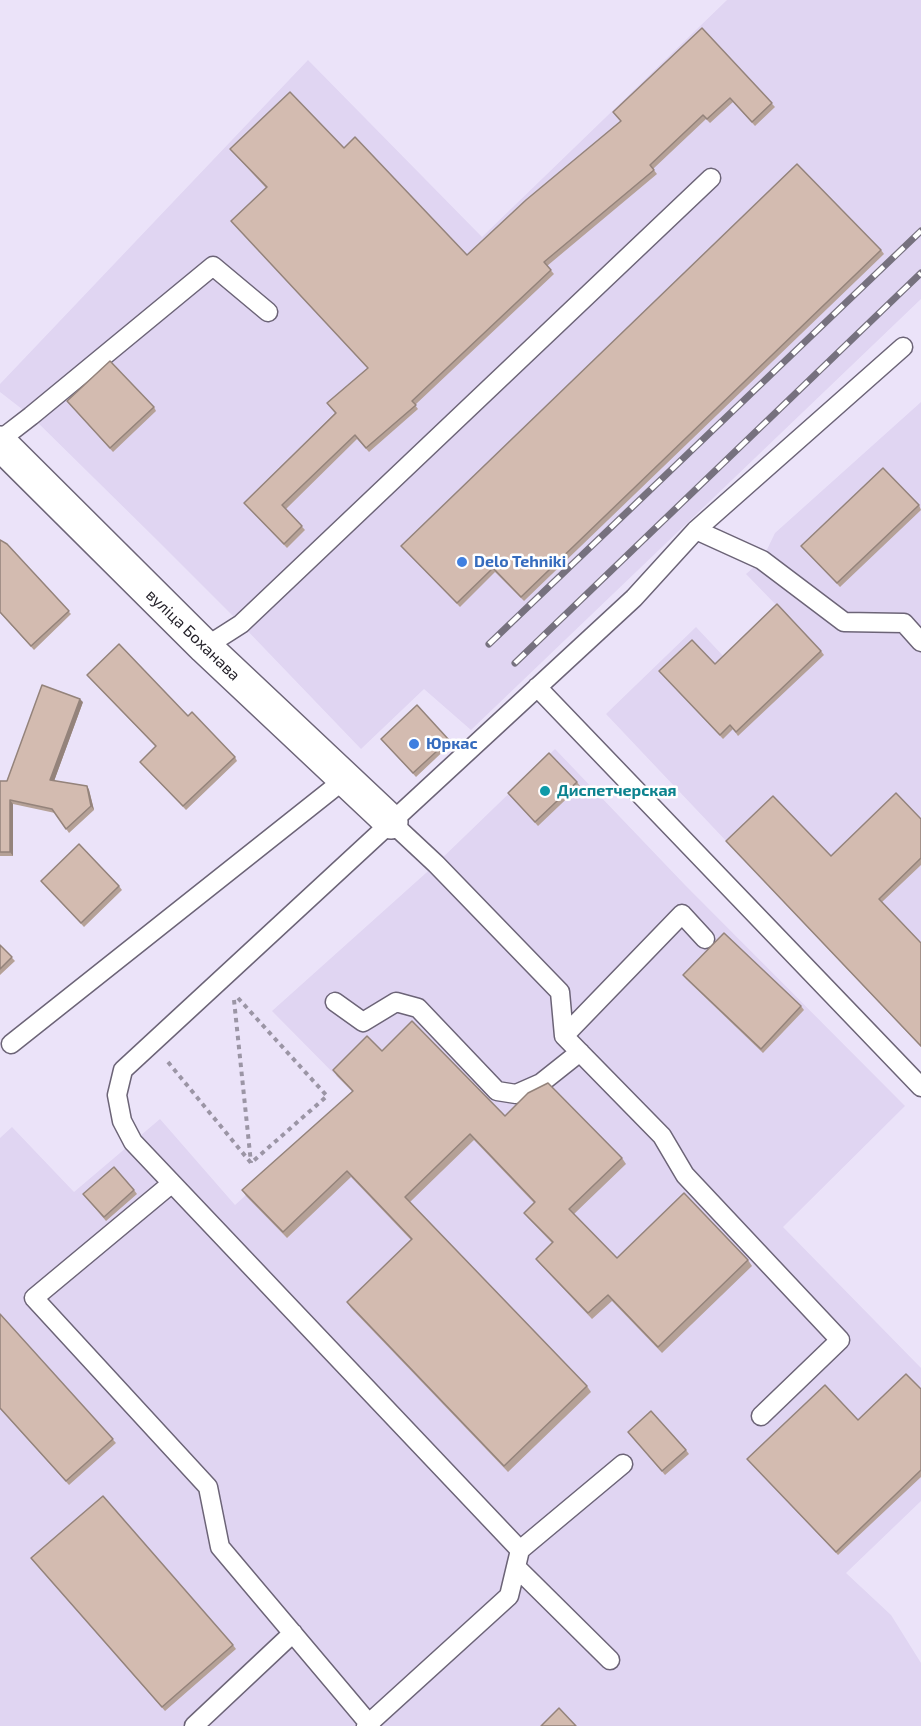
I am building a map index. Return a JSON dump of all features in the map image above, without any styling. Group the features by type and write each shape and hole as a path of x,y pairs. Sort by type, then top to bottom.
{"street":[{"name":"вуліца Боханава","path":"0,441 205,647 391,822"}],"lane":[{"path":"205,647 241,624 711,178"},
{"path":"0,441 213,266 268,312"},
{"path":"610,1660 133,1142 122,1121 117,1095 123,1070 634,598 696,530 903,347"},
{"path":"696,530 762,560 844,622 904,622 921,642"},
{"path":"537,687 921,1087"},
{"path":"11,1044 345,779"},
{"path":"391,822 436,864 560,992 564,1036 662,1136 685,1175 840,1340 761,1416"},
{"path":"564,1036 682,914 705,939"},
{"path":"335,1002 363,1022 396,1002 418,1008 497,1091 516,1094 541,1083 580,1052"},
{"path":"171,1184 34,1298 208,1487 220,1547 368,1725 509,1596 518,1559 623,1464"},
{"path":"194,1726 293,1633"}],"path":[{"path":"233,993 327,1096 251,1163 239,1050 233,993"},
{"path":"162,1055 251,1163"}],"shaded area":[{"path":"727,0 921,0 921,299 471,730 424,689 361,749 158,541 31,416 0,392 0,384 308,60 482,237"},
{"path":"921,402 921,1047 606,714 696,627 726,659 779,608 746,574 762,560 775,533"},
{"path":"555,749 685,885 905,1106 783,1227 921,1368 921,1501 846,1573 891,1615 921,1663 921,1726 0,1726 0,1138 12,1127 74,1192 160,1119 235,1205 356,1096 272,1011 436,864"}],"building":[{"path":"702,28 772,103 752,122 730,98 707,119 703,115 650,165 654,170 544,262 551,270 412,401 416,405 366,448 355,435 282,505 302,526 284,544 244,503 336,413 327,403 368,368 231,221 267,187 230,149 290,92 344,148 355,137 467,255 526,200 621,121 613,112"},
{"path":"797,164 881,250 521,597 493,568 457,603 401,546"},
{"path":"110,361 154,407 110,448 67,401"},
{"path":"883,468 919,505 837,583 801,546"},
{"path":"0,540 7,544 69,611 31,646 0,612"},
{"path":"777,604 821,651 736,732 730,725 720,735 659,671 692,640 715,664"},
{"path":"119,644 188,716 192,712 235,757 183,806 140,762 156,746 87,675"},
{"path":"42,685 80,699 50,780 87,786 91,806 66,829 52,809 10,800 10,852 0,852 0,781 7,781"},
{"path":"417,705 449,740 413,773 381,739"},
{"name":"Диспетчерская","path":"549,753 577,782 535,822 508,793"},
{"path":"896,793 921,819 921,858 879,899 921,943 921,1046 726,841 773,796 831,856"},
{"path":"79,844 119,886 81,923 41,881"},
{"path":"724,933 801,1006 761,1049 683,975"},
{"path":"0,945 12,957 0,969"},
{"path":"412,1021 505,1116 528,1093 548,1083 622,1158 569,1209 617,1258 684,1193 748,1260 658,1347 608,1295 588,1313 536,1259 553,1242 524,1213 535,1202 470,1134 405,1197 587,1386 504,1466 347,1302 412,1239 347,1171 283,1232 242,1190 353,1091 333,1070 367,1036 382,1051"},
{"path":"114,1167 134,1190 104,1217 83,1194"},
{"path":"0,1314 113,1439 66,1481 0,1408"},
{"path":"906,1374 921,1389 921,1470 836,1552 747,1459 825,1385 858,1420"},
{"path":"651,1411 686,1450 662,1471 628,1432"},
{"path":"103,1496 233,1645 162,1707 31,1558"},
{"path":"559,1708 576,1726 541,1726"}],"railway":[{"path":"489,644 921,231"},
{"path":"515,663 921,273"}],"place":[{"name":"Delo Tehniki","path":"462,562"},
{"name":"Юркас","path":"414,744"},
{"name":"Диспетчерская","path":"545,791"}]}
